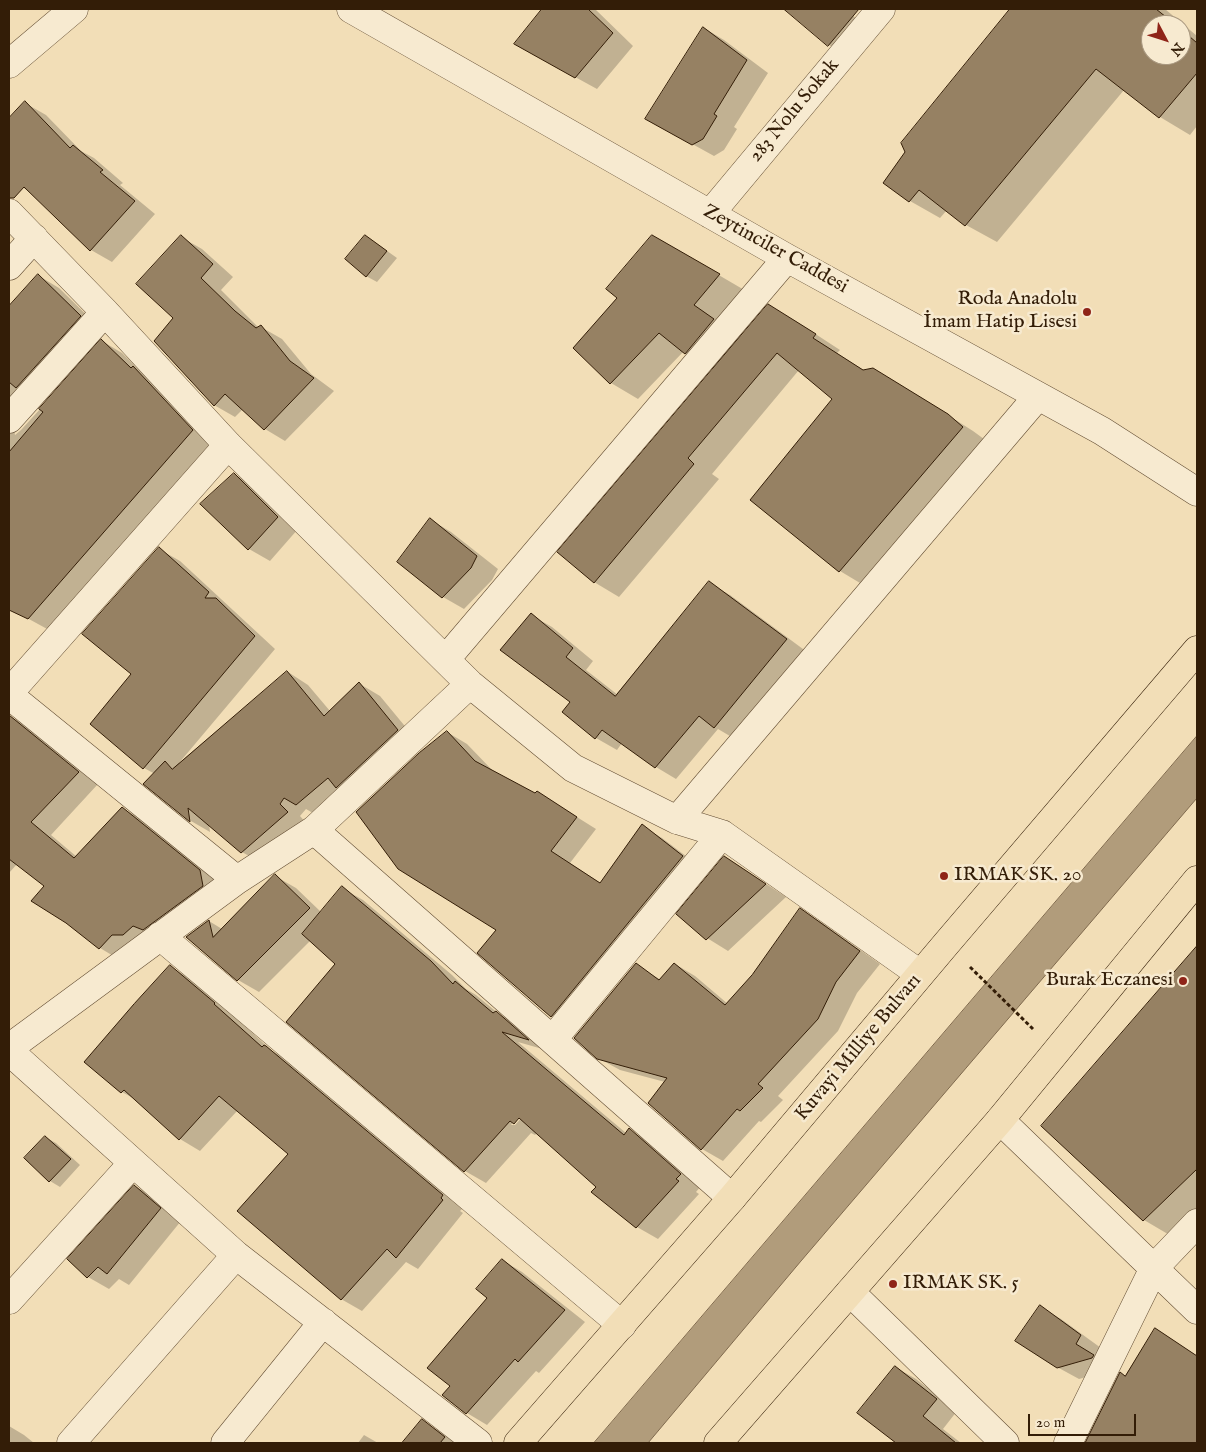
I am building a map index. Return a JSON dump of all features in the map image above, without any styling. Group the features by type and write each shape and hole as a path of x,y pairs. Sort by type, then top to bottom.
{"main road":[{"name":"Kuvayi Milliye Bulvarı","path":"518,1443 732,1198 920,974 1197,650"},
{"path":"718,1443 1000,1120 1197,880"}],"street":[{"path":"9,64 74,9"},
{"name":"283 Nolu Sokak","path":"710,214 880,9"},
{"name":"Zeytinciler Caddesi","path":"362,11 787,258 1102,431 1197,492"},
{"path":"9,213 105,312 228,445 470,684 573,768 677,820 722,834 920,974"},
{"path":"9,266 34,238"},
{"path":"446,659 787,258"},
{"path":"9,419 105,312"},
{"path":"677,820 1038,396"},
{"path":"228,445 9,694 237,880"},
{"path":"470,684 314,830 237,880 9,1049 236,1255 478,1443"},
{"path":"314,830 732,1198"},
{"path":"553,1039 722,834"},
{"path":"160,936 622,1325"},
{"path":"1000,1120 1197,1310"},
{"path":"9,1300 133,1163"},
{"path":"1068,1443 1154,1268 1197,1223"},
{"path":"71,1443 236,1255"},
{"path":"850,1292 1005,1443"},
{"path":"225,1443 323,1322"}],"path":[{"path":"965,963 1036,1031"}],"shaded area":[{"path":"1197,736 1197,798 648,1443 594,1443"}],"building":[{"path":"542,9 588,9 613,33 575,78 514,44"},
{"path":"784,9 859,9 828,46"},
{"path":"1010,9 1156,9 1164,15 1141,15 1141,65 1191,65 1191,38 1197,43 1197,73 1159,118 1096,69 965,226 919,190 909,202 883,183 905,152 901,143"},
{"path":"703,27 747,60 714,114 717,116 703,139 692,145 645,119"},
{"path":"25,101 70,148 73,145 103,170 100,172 135,201 90,251 24,187 14,198 9,198 9,118"},
{"path":"181,235 213,264 201,278 235,311 256,328 261,325 290,361 314,378 264,430 225,394 214,406 154,341 173,318 136,284"},
{"path":"365,235 387,251 366,277 345,259"},
{"path":"652,235 720,274 694,305 714,319 685,354 659,333 610,384 573,348 617,298 606,289"},
{"path":"38,274 81,316 16,388 9,382 9,306"},
{"path":"768,304 816,334 813,338 863,370 873,368 948,414 963,427 839,572 750,500 832,399 777,353 688,458 694,464 594,583 557,552"},
{"path":"101,339 131,368 133,366 193,430 28,619 9,610 9,452 43,412 39,409"},
{"path":"234,473 278,517 248,550 200,504"},
{"path":"430,518 477,556 471,568 442,598 397,562"},
{"path":"159,547 209,592 205,598 216,598 255,636 143,769 90,724 131,674 82,634"},
{"path":"709,581 787,639 714,728 699,716 655,768 602,730 595,739 562,712 570,702 500,650 531,613 573,648 566,657 615,696"},
{"path":"287,671 324,716 359,682 398,730 336,788 328,778 296,805 284,798 280,804 288,812 241,853 188,808 190,822 143,784 165,761 172,769"},
{"path":"9,715 79,772 31,822 74,858 122,807 200,870 203,886 143,930 133,926 123,935 112,935 99,949 66,923 31,901 44,886 9,859"},
{"path":"447,731 475,761 535,793 537,791 577,817 551,851 600,883 642,824 683,856 551,1017 477,953 496,930 398,869 356,812 419,753"},
{"path":"724,856 766,884 706,940 676,914"},
{"path":"275,874 310,908 237,981 186,937 209,920 213,937"},
{"path":"342,886 431,961 453,984 455,981 493,1013 496,1011 529,1040 502,1032 624,1135 629,1128 681,1174 676,1179 679,1181 636,1228 591,1192 596,1187 519,1118 514,1124 510,1121 464,1172 286,1022 335,964 302,934"},
{"path":"800,908 860,951 836,982 818,1019 758,1084 763,1088 740,1111 737,1109 701,1150 648,1103 667,1078 597,1059 574,1038 636,963 659,980 674,963 725,1005 752,975"},
{"path":"1197,946 1197,1169 1143,1221 1041,1126"},
{"path":"170,965 215,1003 262,1047 266,1046 443,1195 441,1198 443,1200 396,1258 387,1249 341,1300 237,1211 288,1154 219,1096 179,1140 124,1090 121,1093 84,1062"},
{"path":"45,1136 71,1159 49,1182 24,1158"},
{"path":"134,1185 161,1208 107,1274 98,1267 87,1278 67,1259"},
{"path":"502,1259 565,1310 518,1362 515,1359 466,1414 442,1395 450,1386 427,1368 487,1298 476,1289"},
{"path":"1040,1305 1081,1335 1076,1344 1094,1355 1092,1358 1057,1368 1015,1341"},
{"path":"1155,1328 1197,1356 1197,1443 1085,1443 1120,1372 1125,1376"},
{"path":"895,1366 937,1399 923,1416 956,1443 896,1443 857,1413"},
{"path":"422,1419 445,1437 440,1443 402,1443"}],"place":[{"name":"Roda Anadolu İmam Hatip Lisesi","path":"1087,312"},
{"name":"IRMAK SK. 20","path":"944,876"},
{"name":"Burak Eczanesi","path":"1183,981"},
{"name":"IRMAK SK. 5","path":"893,1284"}]}
